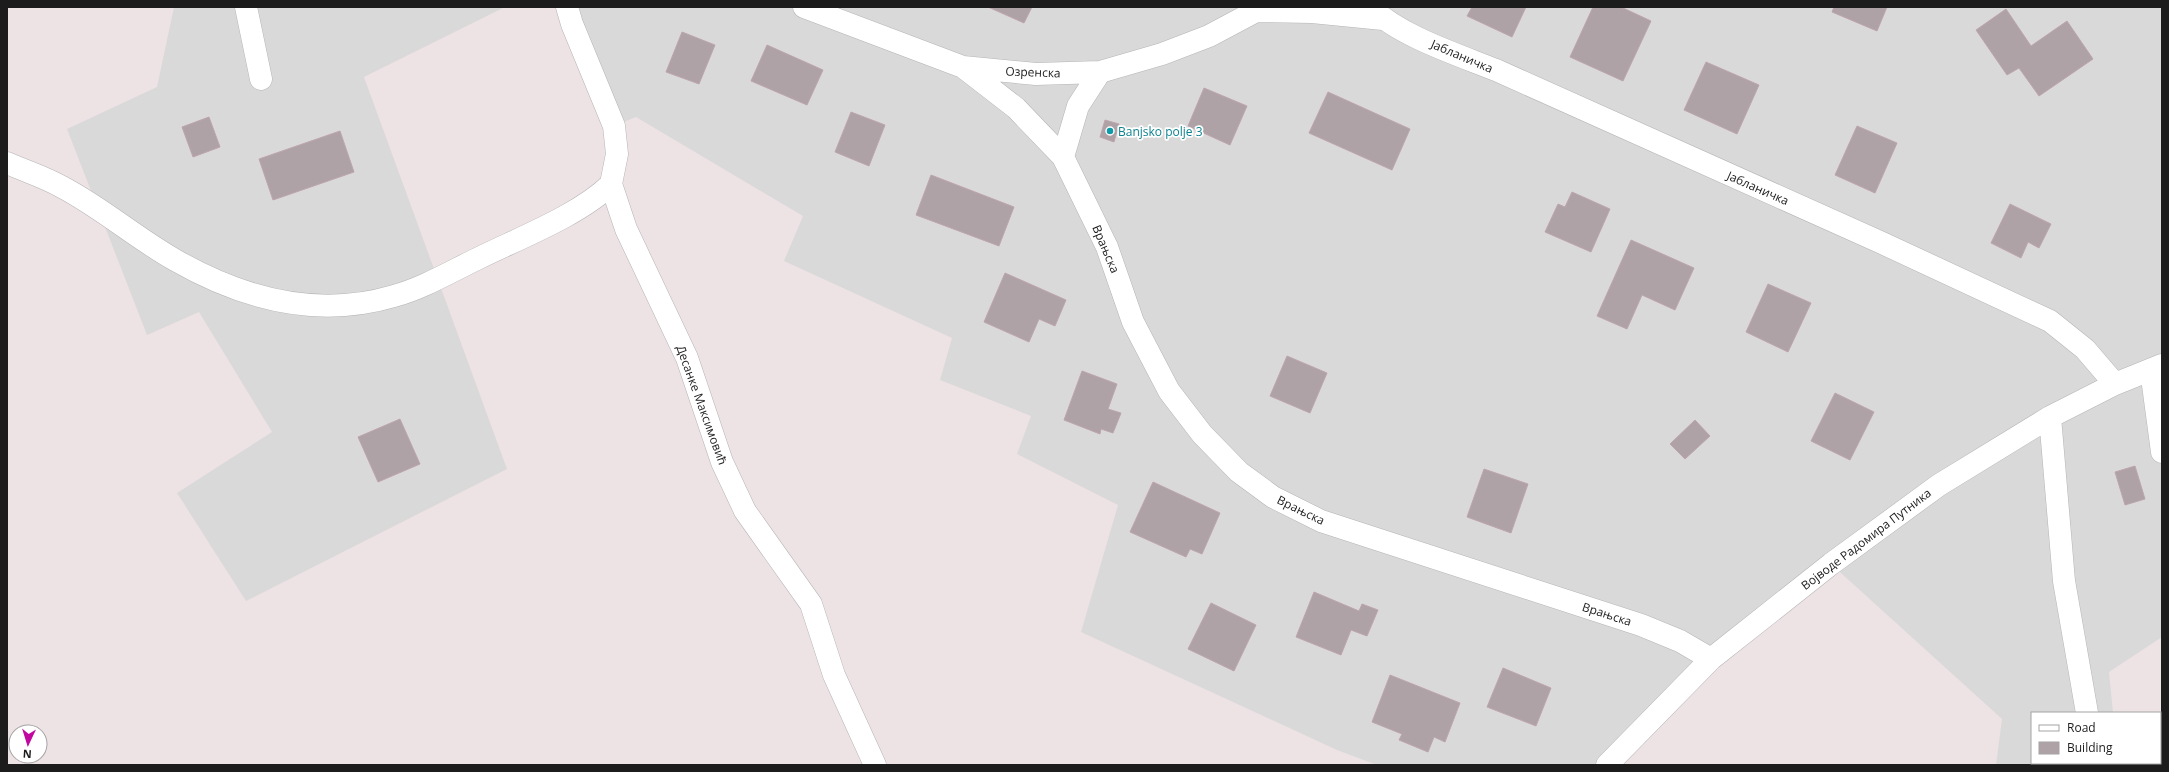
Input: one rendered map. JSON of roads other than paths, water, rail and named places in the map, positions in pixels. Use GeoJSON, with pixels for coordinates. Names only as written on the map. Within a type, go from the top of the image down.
{"type":"FeatureCollection","features":[{"type":"Feature","properties":{"kind":"street"},"geometry":{"type":"LineString","coordinates":[[246,7],[261,79]]}},
{"type":"Feature","properties":{"kind":"street","name":"Десанке Максимовић"},"geometry":{"type":"LineString","coordinates":[[567,7],[572,24],[614,126],[617,154],[611,184],[626,229],[687,358],[725,469],[745,511],[811,604],[834,675],[875,765]]}},
{"type":"Feature","properties":{"kind":"street","name":"Озренска"},"geometry":{"type":"LineString","coordinates":[[804,7],[963,67],[1036,74],[1100,72],[1162,54],[1209,36],[1258,9]]}},
{"type":"Feature","properties":{"kind":"street"},"geometry":{"type":"LineString","coordinates":[[1258,9],[1376,13]]}},
{"type":"Feature","properties":{"kind":"street","name":"Јабланичка"},"geometry":{"type":"LineString","coordinates":[[1376,13],[1436,46],[1496,70],[1873,239],[2050,321],[2085,349],[2115,384]]}},
{"type":"Feature","properties":{"kind":"street","name":"Врањска"},"geometry":{"type":"LineString","coordinates":[[963,67],[1016,108],[1063,157],[1107,247],[1133,322],[1169,391],[1202,434],[1239,472],[1273,497],[1321,521],[1641,625],[1680,641],[1711,659]]}},
{"type":"Feature","properties":{"kind":"street"},"geometry":{"type":"LineString","coordinates":[[1063,157],[1078,106],[1100,72]]}},
{"type":"Feature","properties":{"kind":"street"},"geometry":{"type":"LineString","coordinates":[[7,163],[62,187],[176,260],[248,294],[281,302],[315,306],[349,305],[372,301],[395,296],[425,284],[568,214],[599,197],[611,184]]}},
{"type":"Feature","properties":{"kind":"street"},"geometry":{"type":"LineString","coordinates":[[2157,367],[2162,452]]}},
{"type":"Feature","properties":{"kind":"street","name":"Војводе Радомира Путника"},"geometry":{"type":"LineString","coordinates":[[1607,765],[1711,659],[1831,564],[1939,485],[2050,417],[2115,384],[2157,367]]}},
{"type":"Feature","properties":{"kind":"street"},"geometry":{"type":"LineString","coordinates":[[2050,417],[2064,581],[2087,712]]}},
{"type":"Feature","properties":{"kind":"place","name":"Banjsko polje 3"},"geometry":{"type":"Point","coordinates":[1110,131]}}]}
